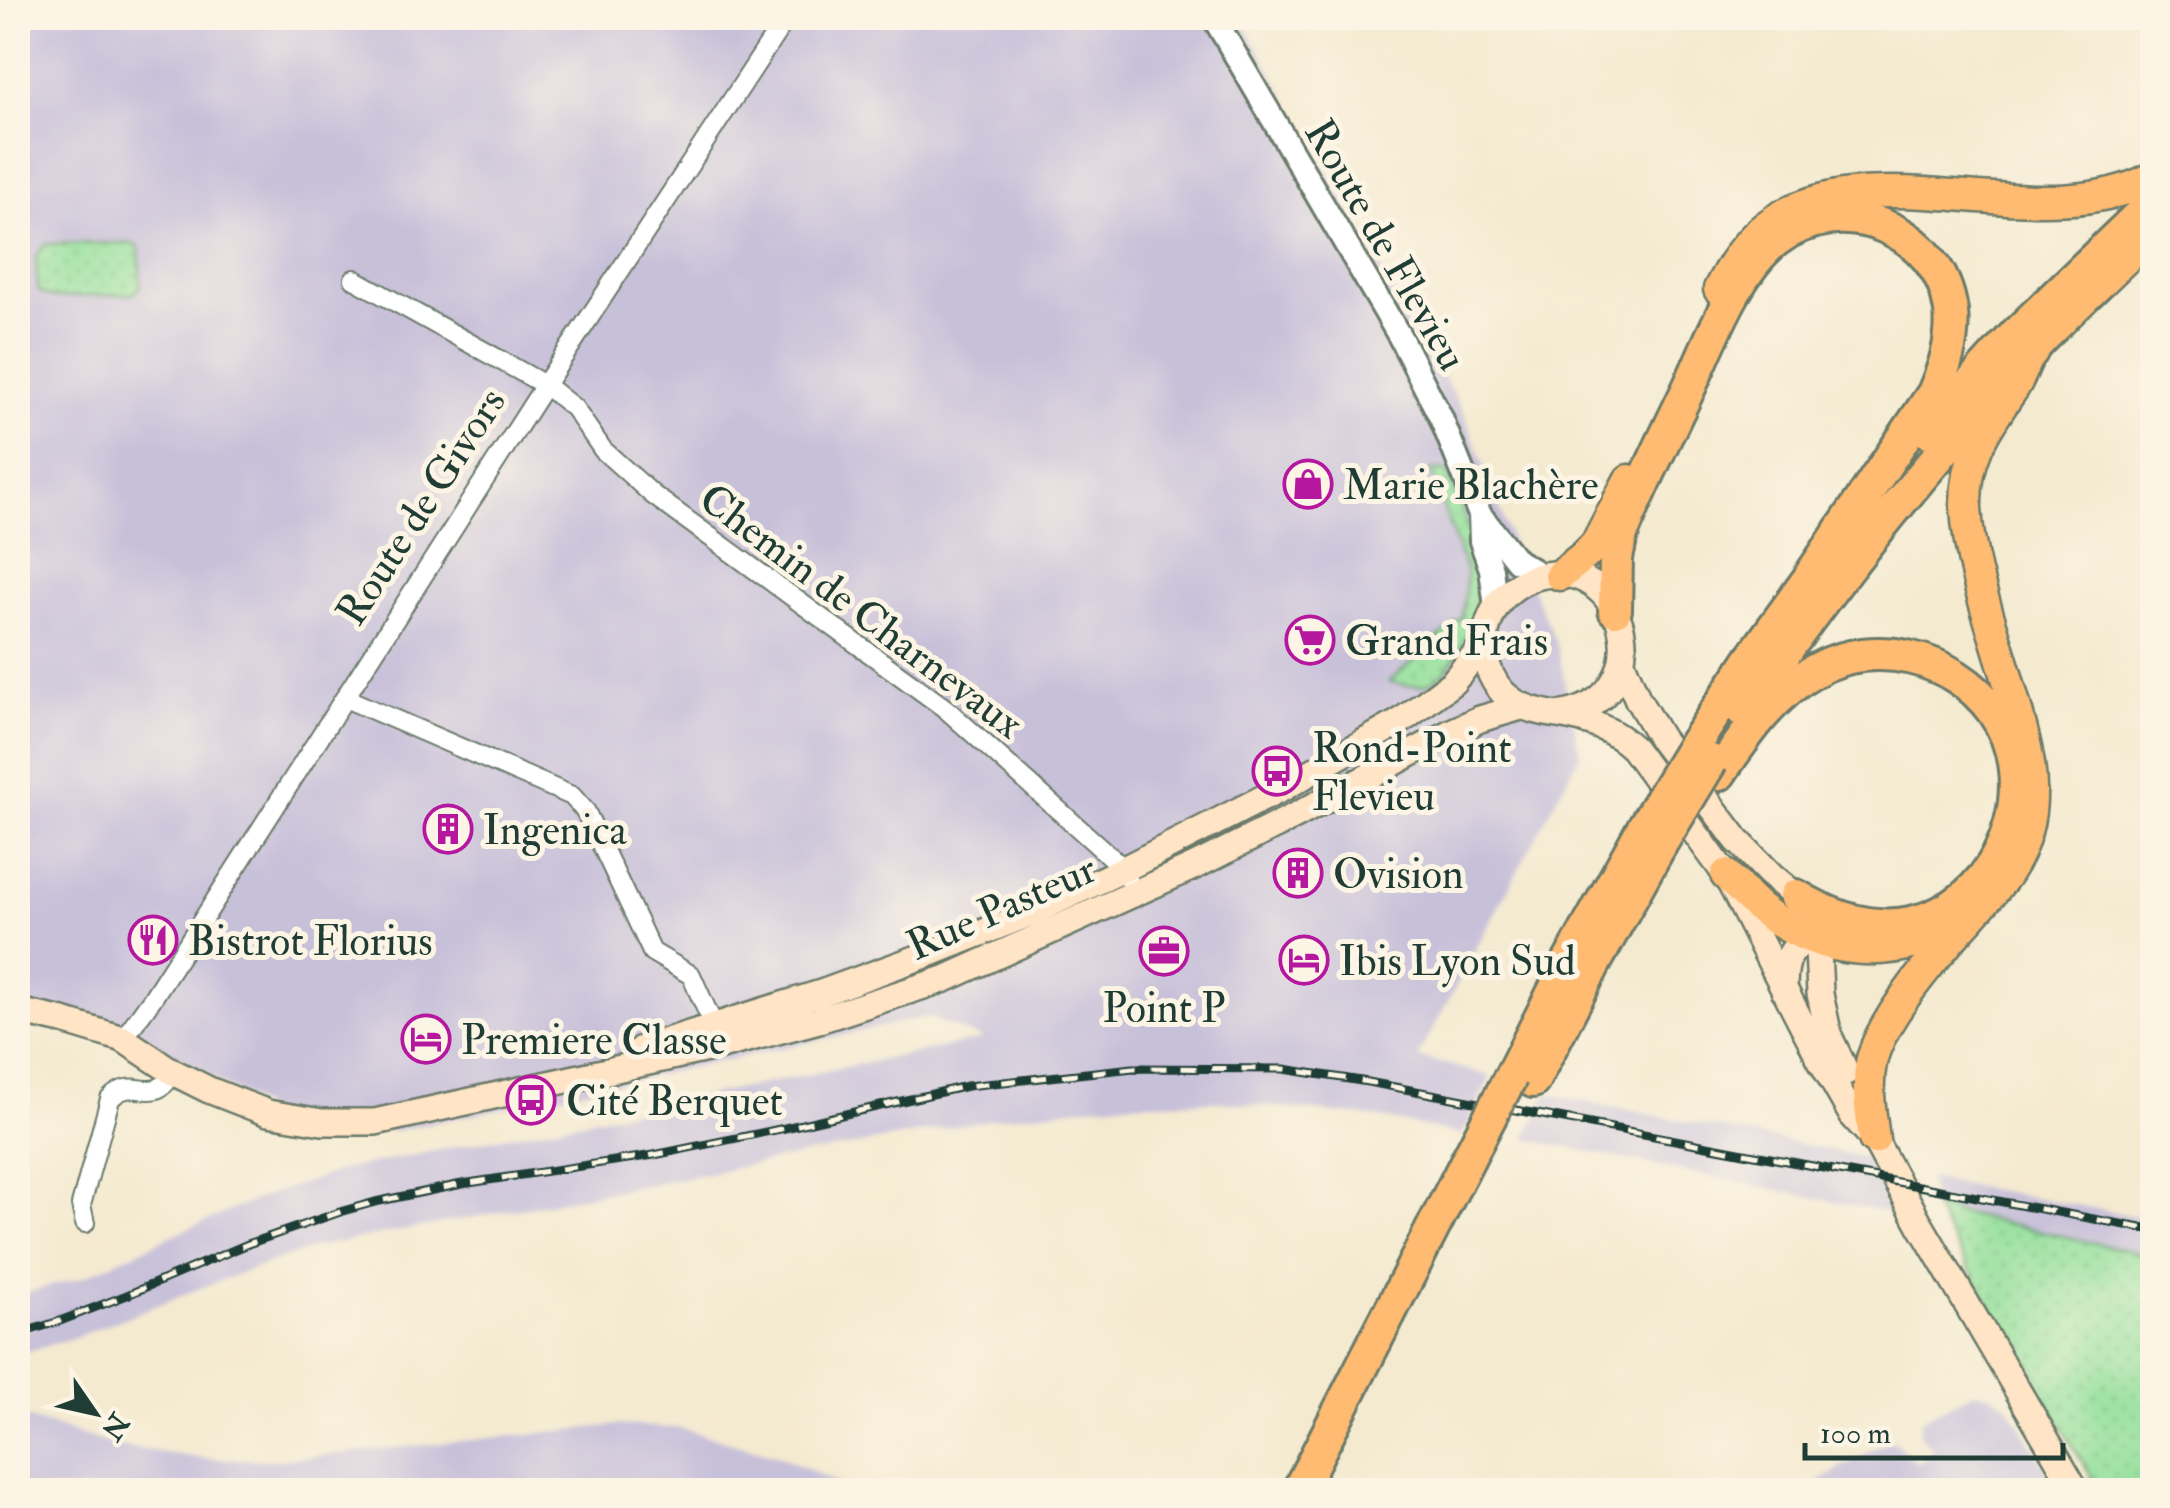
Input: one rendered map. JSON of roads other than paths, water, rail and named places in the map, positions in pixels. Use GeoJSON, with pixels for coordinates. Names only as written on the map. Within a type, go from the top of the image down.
{"type":"FeatureCollection","features":[{"type":"Feature","properties":{"kind":"highway"},"geometry":{"type":"LineString","coordinates":[[1552,576],[1590,552],[1600,536],[1725,277],[1749,242],[1773,221],[1806,203],[1840,194],[2056,200],[2116,193],[2152,178]]}},
{"type":"Feature","properties":{"kind":"highway"},"geometry":{"type":"LineString","coordinates":[[1708,759],[1750,659],[1873,495],[1968,386],[2066,284],[2152,203]]}},
{"type":"Feature","properties":{"kind":"highway"},"geometry":{"type":"LineString","coordinates":[[1615,610],[1620,535],[1745,276],[1767,248],[1798,226],[1821,219],[1859,218],[1898,231],[1923,251],[1946,293],[1951,334],[1934,393],[1811,575]]}},
{"type":"Feature","properties":{"kind":"highway"},"geometry":{"type":"LineString","coordinates":[[1522,1079],[1569,962],[1657,841],[1708,759],[1854,558],[1955,436],[2032,352],[2152,233]]}},
{"type":"Feature","properties":{"kind":"highway"},"geometry":{"type":"LineString","coordinates":[[1874,1139],[1869,1082],[1879,1039],[1899,1006],[1994,892],[2017,856],[2028,822],[2032,792],[2025,742],[1972,551],[1966,504],[1967,483],[1979,441],[2019,380],[2032,352]]}},
{"type":"Feature","properties":{"kind":"highway"},"geometry":{"type":"LineString","coordinates":[[1708,759],[1749,730],[1773,702],[1818,668],[1845,658],[1888,654],[1917,658],[1945,670],[1978,694],[2000,723],[2014,766],[2014,810],[1993,866],[1967,895],[1936,916],[1895,926],[1857,923],[1829,914],[1796,896]]}},
{"type":"Feature","properties":{"kind":"highway"},"geometry":{"type":"LineString","coordinates":[[1299,1490],[1421,1276],[1522,1079],[1641,878],[1657,841]]}},
{"type":"Feature","properties":{"kind":"highway"},"geometry":{"type":"LineString","coordinates":[[1726,875],[1761,909],[1786,926],[1849,948],[1895,949],[1930,940],[1970,917]]}},
{"type":"Feature","properties":{"kind":"highway"},"geometry":{"type":"LineString","coordinates":[[1324,1490],[1421,1276]]}},
{"type":"Feature","properties":{"kind":"main road"},"geometry":{"type":"LineString","coordinates":[[1557,715],[1598,700],[1613,683],[1624,652],[1623,630],[1615,610],[1592,586],[1572,577],[1552,576],[1521,584],[1496,607],[1484,644],[1494,680],[1502,691],[1532,712],[1608,730],[1627,742],[1647,765],[1726,875],[1852,1114],[1874,1139]]}},
{"type":"Feature","properties":{"kind":"main road","name":"Rue Pasteur"},"geometry":{"type":"LineString","coordinates":[[18,1011],[124,1039],[173,1072],[268,1113],[322,1122],[375,1122],[484,1099],[718,1036],[820,1020],[945,979],[1130,880],[1401,721],[1453,682],[1484,644]]}},
{"type":"Feature","properties":{"kind":"main road"},"geometry":{"type":"LineString","coordinates":[[1622,662],[1660,739],[1737,840],[1796,896],[1818,949],[1820,994],[1829,1036],[1862,1101],[1874,1139],[2076,1490]]}},
{"type":"Feature","properties":{"kind":"main road","name":"Rue Pasteur"},"geometry":{"type":"LineString","coordinates":[[1130,880],[1194,866],[1449,733],[1521,706]]}},
{"type":"Feature","properties":{"kind":"main road"},"geometry":{"type":"LineString","coordinates":[[1784,990],[1785,963],[1796,946],[1836,927],[1857,923]]}},
{"type":"Feature","properties":{"kind":"main road","name":"Rue Pasteur"},"geometry":{"type":"LineString","coordinates":[[18,1027],[173,1072]]}},
{"type":"Feature","properties":{"kind":"street","name":"Route de Givors"},"geometry":{"type":"LineString","coordinates":[[124,1039],[545,384],[786,18]]}},
{"type":"Feature","properties":{"kind":"street","name":"Route de Flevieu"},"geometry":{"type":"LineString","coordinates":[[1214,18],[1400,337],[1441,418],[1480,516],[1517,561],[1552,576]]}},
{"type":"Feature","properties":{"kind":"street","name":"Chemin de Charnevaux"},"geometry":{"type":"LineString","coordinates":[[354,279],[545,384],[574,408],[603,450],[653,495],[946,709],[1130,880]]}},
{"type":"Feature","properties":{"kind":"street","name":"Route de Flevieu"},"geometry":{"type":"LineString","coordinates":[[1480,516],[1481,541],[1496,607]]}},
{"type":"Feature","properties":{"kind":"street"},"geometry":{"type":"LineString","coordinates":[[344,698],[572,796],[586,812],[652,952],[690,976],[718,1036]]}},
{"type":"Feature","properties":{"kind":"street"},"geometry":{"type":"LineString","coordinates":[[85,1223],[81,1205],[110,1099],[127,1086],[153,1092],[167,1084],[173,1072]]}},
{"type":"Feature","properties":{"kind":"railway"},"geometry":{"type":"LineString","coordinates":[[18,1334],[127,1295],[248,1244],[375,1202],[462,1184],[654,1155],[967,1086],[1133,1068],[1284,1069],[1368,1082],[2152,1230]]}},
{"type":"Feature","properties":{"kind":"place","name":"Marie Blachère"},"geometry":{"type":"Point","coordinates":[1308,484]}},
{"type":"Feature","properties":{"kind":"place","name":"Grand Frais"},"geometry":{"type":"Point","coordinates":[1310,640]}},
{"type":"Feature","properties":{"kind":"place","name":"Rond-Point Flevieu"},"geometry":{"type":"Point","coordinates":[1277,771]}},
{"type":"Feature","properties":{"kind":"place","name":"Ingenica"},"geometry":{"type":"Point","coordinates":[448,829]}},
{"type":"Feature","properties":{"kind":"place","name":"Ovision"},"geometry":{"type":"Point","coordinates":[1298,873]}},
{"type":"Feature","properties":{"kind":"place","name":"Bistrot Florius"},"geometry":{"type":"Point","coordinates":[153,940]}},
{"type":"Feature","properties":{"kind":"place","name":"Point P"},"geometry":{"type":"Point","coordinates":[1164,951]}},
{"type":"Feature","properties":{"kind":"place","name":"Ibis Lyon Sud"},"geometry":{"type":"Point","coordinates":[1304,960]}},
{"type":"Feature","properties":{"kind":"place","name":"Premiere Classe"},"geometry":{"type":"Point","coordinates":[426,1039]}},
{"type":"Feature","properties":{"kind":"place","name":"Cité Berquet"},"geometry":{"type":"Point","coordinates":[531,1100]}}]}
